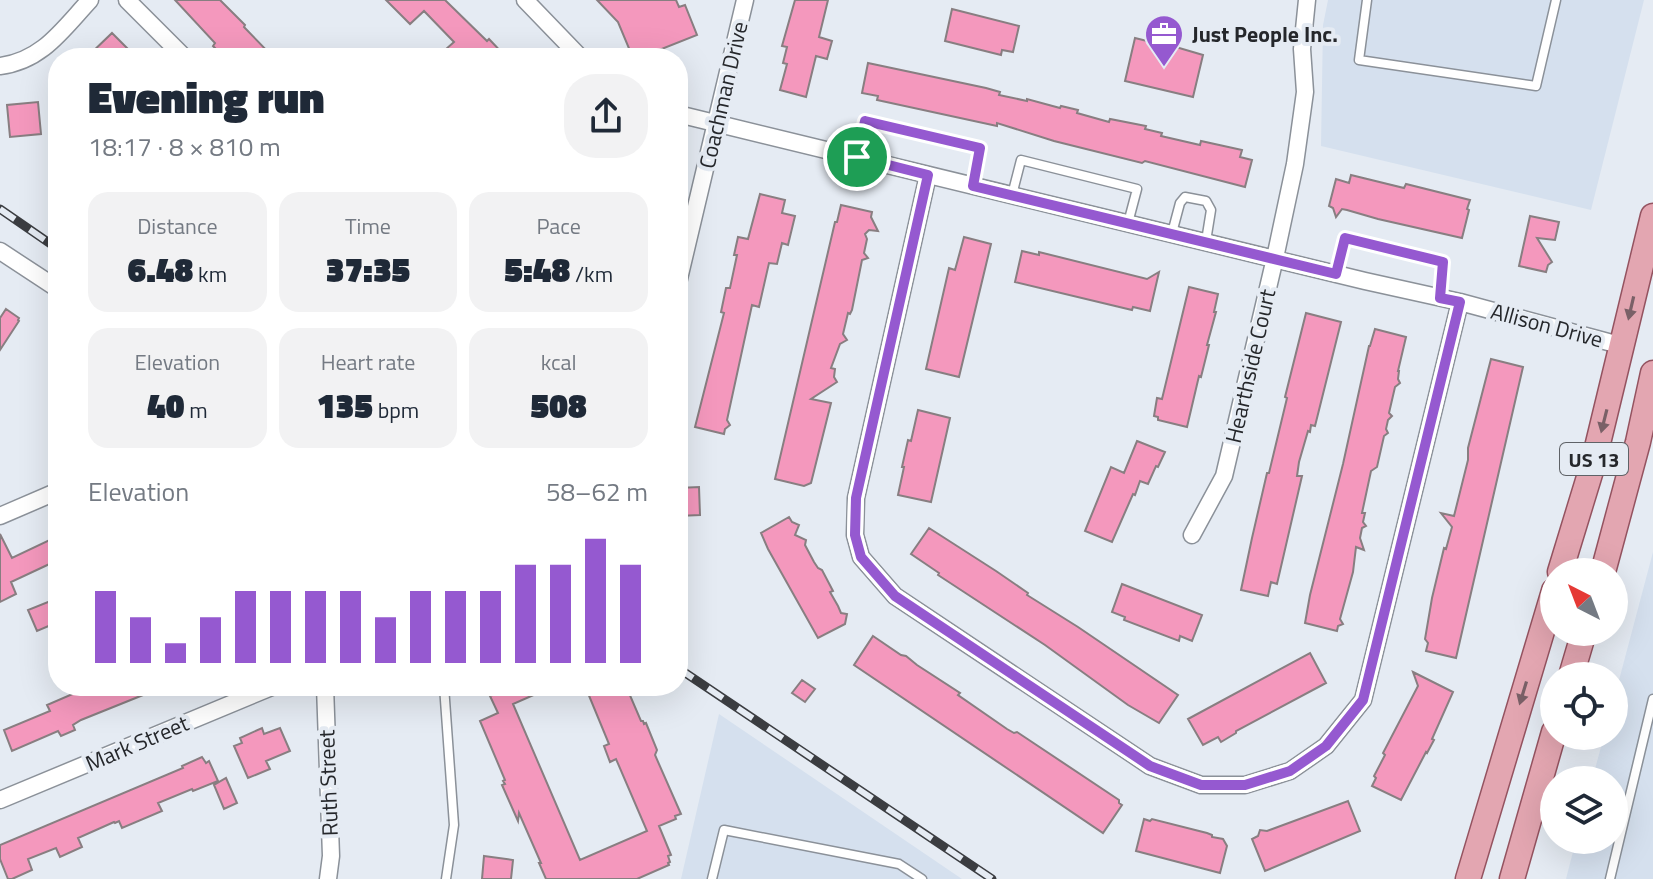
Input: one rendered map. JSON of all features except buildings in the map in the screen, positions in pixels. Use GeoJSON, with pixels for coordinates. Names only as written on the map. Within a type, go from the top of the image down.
{"type":"FeatureCollection","features":[{"type":"Feature","properties":{"kind":"main road","name":"US 13"},"geometry":{"type":"LineString","coordinates":[[1564,558],[1593,464],[1653,216]]}},
{"type":"Feature","properties":{"kind":"main road","name":"US 13"},"geometry":{"type":"LineString","coordinates":[[1607,558],[1653,373]]}},
{"type":"Feature","properties":{"kind":"main road"},"geometry":{"type":"LineString","coordinates":[[1468,879],[1540,638]]}},
{"type":"Feature","properties":{"kind":"main road"},"geometry":{"type":"LineString","coordinates":[[1512,879],[1549,750]]}},
{"type":"Feature","properties":{"kind":"street"},"geometry":{"type":"LineString","coordinates":[[0,66],[20,63],[37,53],[56,38],[90,0]]}},
{"type":"Feature","properties":{"kind":"street"},"geometry":{"type":"LineString","coordinates":[[127,0],[175,48]]}},
{"type":"Feature","properties":{"kind":"street"},"geometry":{"type":"LineString","coordinates":[[525,0],[571,48]]}},
{"type":"Feature","properties":{"kind":"street","name":"Coachman Drive"},"geometry":{"type":"LineString","coordinates":[[688,242],[745,0]]}},
{"type":"Feature","properties":{"kind":"street","name":"Hearthside Court"},"geometry":{"type":"LineString","coordinates":[[1192,535],[1224,476],[1275,258],[1295,164],[1305,92],[1302,49],[1307,0]]}},
{"type":"Feature","properties":{"kind":"street","name":"Allison Drive"},"geometry":{"type":"LineString","coordinates":[[688,116],[1460,302],[1623,346]]}},
{"type":"Feature","properties":{"kind":"street"},"geometry":{"type":"LineString","coordinates":[[928,175],[856,498],[855,535],[861,557],[895,596],[1150,766],[1201,785],[1245,785],[1290,771],[1326,746],[1363,700],[1460,302]]}},
{"type":"Feature","properties":{"kind":"street"},"geometry":{"type":"LineString","coordinates":[[0,251],[48,282]]}},
{"type":"Feature","properties":{"kind":"street"},"geometry":{"type":"LineString","coordinates":[[0,516],[48,495]]}},
{"type":"Feature","properties":{"kind":"street","name":"Mark Street"},"geometry":{"type":"LineString","coordinates":[[0,800],[250,696]]}},
{"type":"Feature","properties":{"kind":"street","name":"Ruth Street"},"geometry":{"type":"LineString","coordinates":[[325,696],[331,856],[328,879]]}},
{"type":"Feature","properties":{"kind":"lane"},"geometry":{"type":"LineString","coordinates":[[1367,0],[1359,60],[1536,86],[1556,0]]}},
{"type":"Feature","properties":{"kind":"lane"},"geometry":{"type":"LineString","coordinates":[[857,157],[865,121],[980,148],[973,186]]}},
{"type":"Feature","properties":{"kind":"lane"},"geometry":{"type":"LineString","coordinates":[[1012,195],[1021,160],[1137,189],[1128,223]]}},
{"type":"Feature","properties":{"kind":"lane"},"geometry":{"type":"LineString","coordinates":[[1172,233],[1181,199],[1189,197],[1206,201],[1211,210],[1206,241]]}},
{"type":"Feature","properties":{"kind":"lane"},"geometry":{"type":"LineString","coordinates":[[1336,274],[1345,238],[1443,262],[1440,298]]}},
{"type":"Feature","properties":{"kind":"lane"},"geometry":{"type":"LineString","coordinates":[[445,696],[454,825],[446,879]]}},
{"type":"Feature","properties":{"kind":"lane"},"geometry":{"type":"LineString","coordinates":[[1610,879],[1653,699]]}},
{"type":"Feature","properties":{"kind":"lane"},"geometry":{"type":"LineString","coordinates":[[712,879],[724,830],[899,864],[922,879]]}},
{"type":"Feature","properties":{"kind":"shaded area"},"geometry":{"type":"Polygon","coordinates":[[[1328,0],[1644,0],[1591,210],[1321,146],[1323,25],[1328,0]]]}},
{"type":"Feature","properties":{"kind":"shaded area"},"geometry":{"type":"Polygon","coordinates":[[[1653,552],[1653,879],[1566,879],[1572,854],[1628,854],[1628,766],[1596,766],[1600,750],[1628,750],[1628,662],[1624,662],[1653,552]]]}},
{"type":"Feature","properties":{"kind":"shaded area"},"geometry":{"type":"Polygon","coordinates":[[[719,714],[962,879],[681,879],[719,714]]]}},
{"type":"Feature","properties":{"kind":"railway"},"geometry":{"type":"LineString","coordinates":[[0,209],[48,242]]}},
{"type":"Feature","properties":{"kind":"railway"},"geometry":{"type":"LineString","coordinates":[[688,675],[992,879]]}},
{"type":"Feature","properties":{"kind":"place","name":"Just People Inc."},"geometry":{"type":"Point","coordinates":[1164,68]}},
{"type":"Feature","properties":{"kind":"route"},"geometry":{"type":"LineString","coordinates":[[865,121],[980,148],[973,186],[1336,274],[1345,238],[1443,262],[1440,298],[1460,302],[1363,700],[1326,746],[1290,771],[1245,785],[1201,785],[1150,766],[895,596],[861,557],[855,535],[856,498],[928,175],[857,157],[865,121]]}}]}
